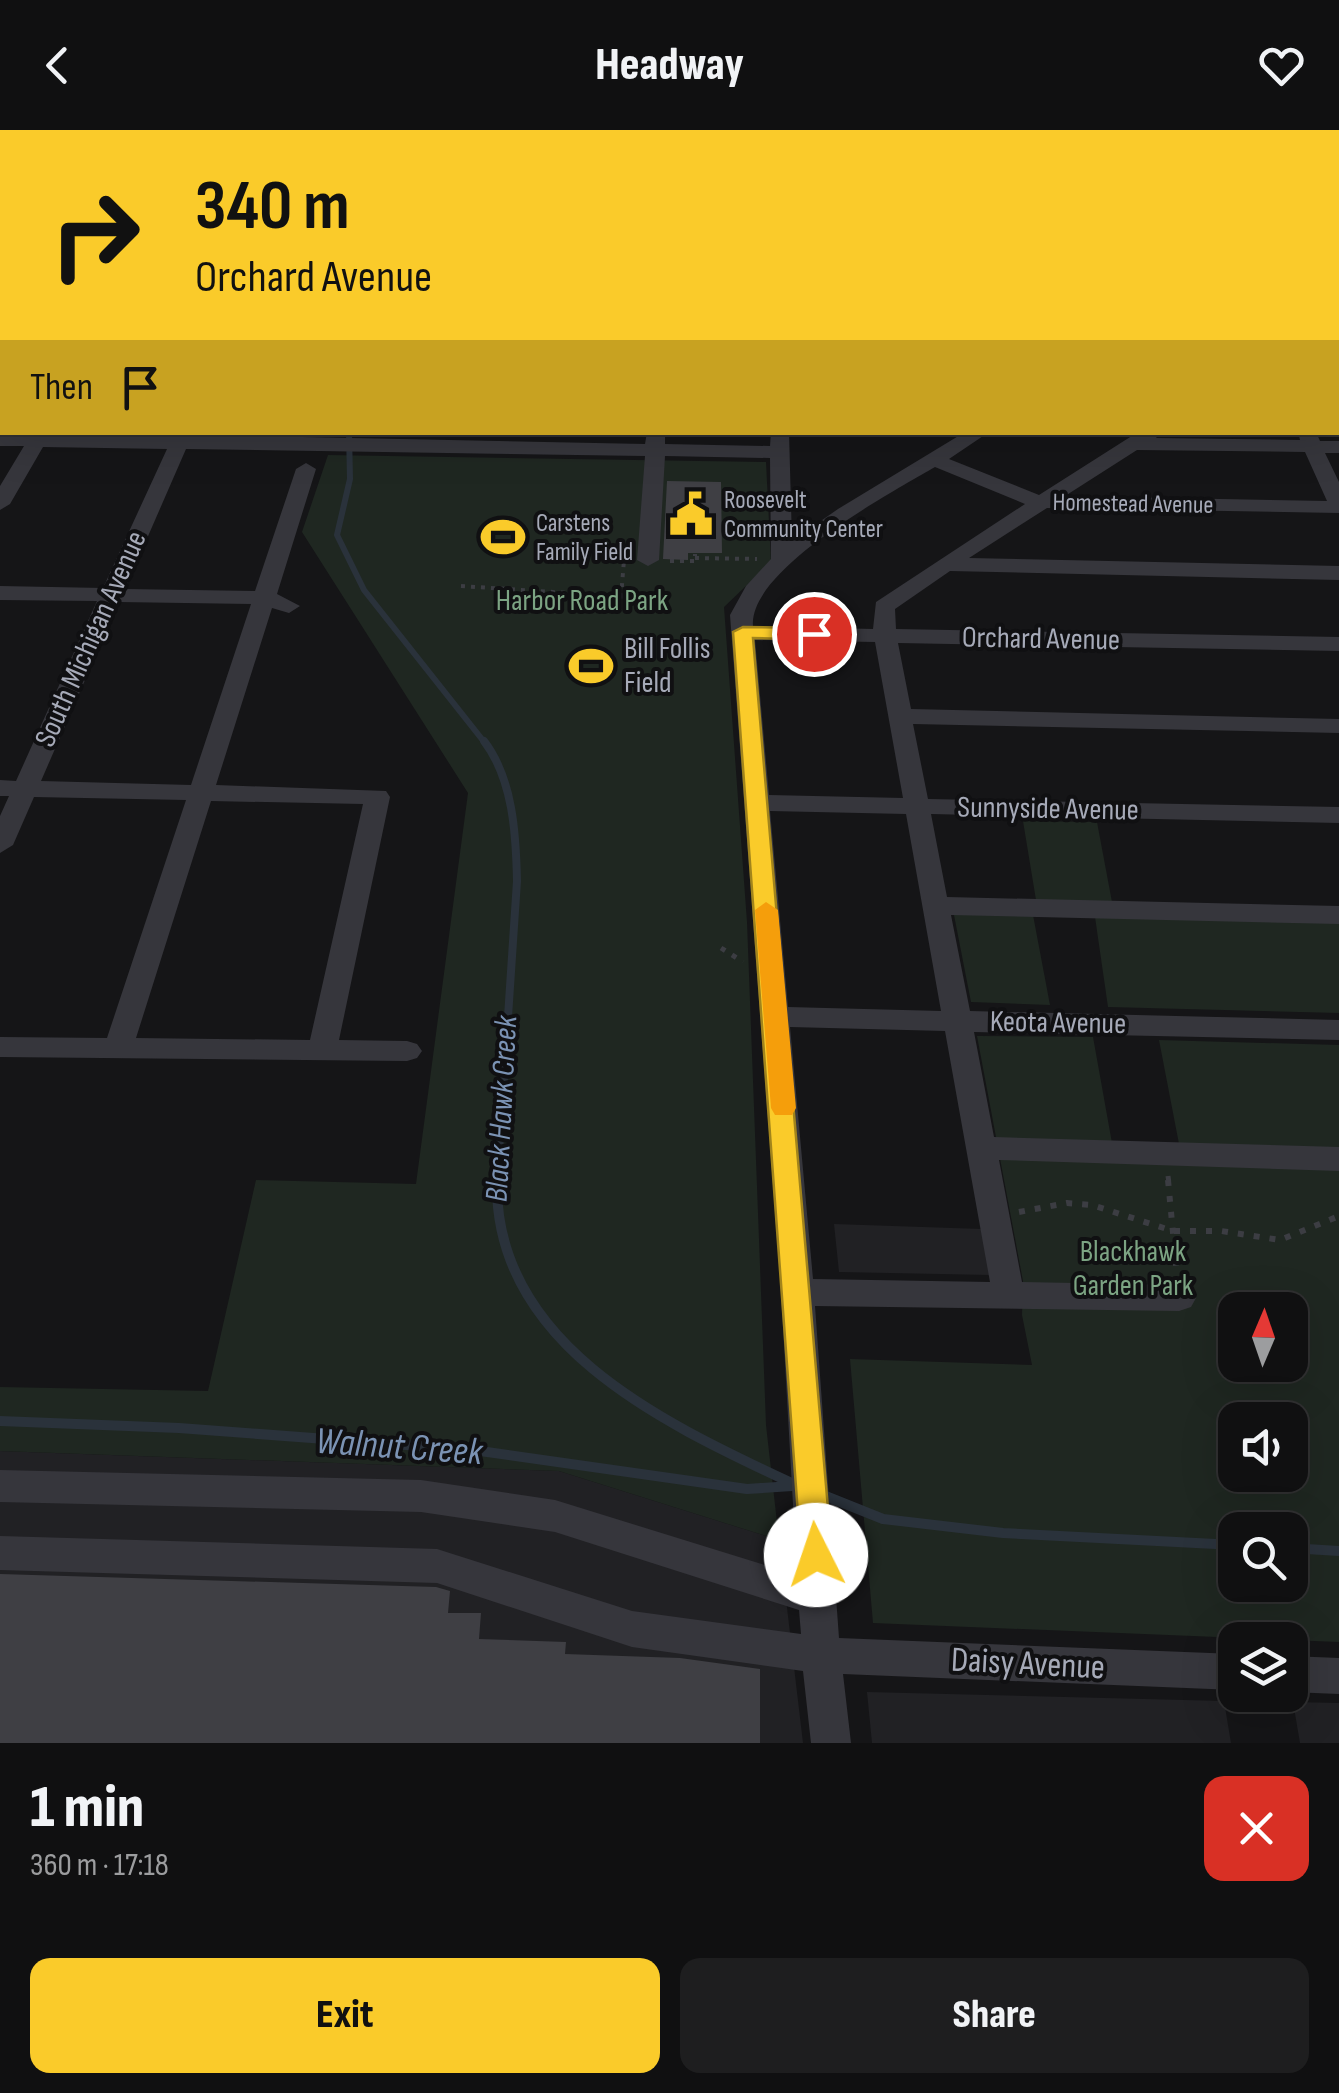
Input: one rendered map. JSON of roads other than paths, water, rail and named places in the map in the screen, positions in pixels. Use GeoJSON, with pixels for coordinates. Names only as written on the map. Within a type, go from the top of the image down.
{"type":"FeatureCollection","features":[{"type":"Feature","properties":{"kind":"street"},"geometry":{"type":"LineString","coordinates":[[831,1743],[821,1655],[798,1292],[742,615],[748,597],[773,561],[975,435]]}},
{"type":"Feature","properties":{"kind":"street"},"geometry":{"type":"LineString","coordinates":[[0,504],[40,437]]}},
{"type":"Feature","properties":{"kind":"street"},"geometry":{"type":"LineString","coordinates":[[0,440],[182,438],[399,446],[521,440],[656,442],[781,438],[773,561]]}},
{"type":"Feature","properties":{"kind":"street","name":"South Michigan Avenue"},"geometry":{"type":"LineString","coordinates":[[0,846],[13,788],[182,438]]}},
{"type":"Feature","properties":{"kind":"street"},"geometry":{"type":"LineString","coordinates":[[1009,1298],[886,636],[884,606],[899,592],[1038,502],[1144,438],[1310,439],[1339,446]]}},
{"type":"Feature","properties":{"kind":"street"},"geometry":{"type":"LineString","coordinates":[[1310,439],[1339,506]]}},
{"type":"Feature","properties":{"kind":"street"},"geometry":{"type":"LineString","coordinates":[[648,560],[656,442]]}},
{"type":"Feature","properties":{"kind":"street","name":"Homestead Avenue"},"geometry":{"type":"LineString","coordinates":[[935,460],[1038,502],[1339,506]]}},
{"type":"Feature","properties":{"kind":"street"},"geometry":{"type":"LineString","coordinates":[[118,1049],[204,792],[278,602],[306,469]]}},
{"type":"Feature","properties":{"kind":"street"},"geometry":{"type":"LineString","coordinates":[[945,564],[1339,572]]}},
{"type":"Feature","properties":{"kind":"street"},"geometry":{"type":"LineString","coordinates":[[0,593],[278,602]]}},
{"type":"Feature","properties":{"kind":"street","name":"Orchard Avenue"},"geometry":{"type":"LineString","coordinates":[[743,632],[1339,644]]}},
{"type":"Feature","properties":{"kind":"street"},"geometry":{"type":"LineString","coordinates":[[901,716],[1339,726]]}},
{"type":"Feature","properties":{"kind":"street"},"geometry":{"type":"LineString","coordinates":[[13,788],[377,796],[322,1050]]}},
{"type":"Feature","properties":{"kind":"street","name":"Sunnyside Avenue"},"geometry":{"type":"LineString","coordinates":[[757,803],[1339,815]]}},
{"type":"Feature","properties":{"kind":"street"},"geometry":{"type":"LineString","coordinates":[[937,906],[1339,915]]}},
{"type":"Feature","properties":{"kind":"street","name":"Keota Avenue"},"geometry":{"type":"LineString","coordinates":[[776,1017],[1339,1030]]}},
{"type":"Feature","properties":{"kind":"street"},"geometry":{"type":"LineString","coordinates":[[0,1047],[407,1051]]}},
{"type":"Feature","properties":{"kind":"street"},"geometry":{"type":"LineString","coordinates":[[980,1148],[1339,1159]]}},
{"type":"Feature","properties":{"kind":"street"},"geometry":{"type":"LineString","coordinates":[[798,1292],[1179,1298]]}},
{"type":"Feature","properties":{"kind":"street"},"geometry":{"type":"LineString","coordinates":[[0,1486],[421,1496],[555,1516],[818,1599]]}},
{"type":"Feature","properties":{"kind":"street","name":"Daisy Avenue"},"geometry":{"type":"LineString","coordinates":[[0,1553],[437,1566],[632,1629],[821,1655],[1218,1671]]}},
{"type":"Feature","properties":{"kind":"street"},"geometry":{"type":"LineString","coordinates":[[1308,1675],[1339,1676]]}},
{"type":"Feature","properties":{"kind":"waterway","name":"Black Hawk Creek"},"geometry":{"type":"LineString","coordinates":[[349,435],[350,479],[337,535],[364,590],[485,743]]}},
{"type":"Feature","properties":{"kind":"waterway","name":"Black Hawk Creek"},"geometry":{"type":"LineString","coordinates":[[484,741],[507,790],[514,826],[517,881],[497,1181]]}},
{"type":"Feature","properties":{"kind":"waterway","name":"Black Hawk Creek"},"geometry":{"type":"LineString","coordinates":[[497,1181],[504,1239],[525,1290],[557,1335],[599,1374],[646,1407],[800,1487]]}},
{"type":"Feature","properties":{"kind":"waterway","name":"Walnut Creek"},"geometry":{"type":"LineString","coordinates":[[0,1421],[179,1428],[473,1450],[747,1489],[792,1486]]}},
{"type":"Feature","properties":{"kind":"waterway","name":"Black Hawk Creek"},"geometry":{"type":"LineString","coordinates":[[823,1495],[883,1519],[1003,1533],[1218,1544]]}},
{"type":"Feature","properties":{"kind":"waterway","name":"Black Hawk Creek"},"geometry":{"type":"LineString","coordinates":[[1308,1549],[1339,1551]]}},
{"type":"Feature","properties":{"kind":"place","name":"Roosevelt Community Center"},"geometry":{"type":"Point","coordinates":[691,514]}},
{"type":"Feature","properties":{"kind":"place","name":"Carstens Family Field"},"geometry":{"type":"Point","coordinates":[503,537]}},
{"type":"Feature","properties":{"kind":"place","name":"Bill Follis Field"},"geometry":{"type":"Point","coordinates":[591,666]}},
{"type":"Feature","properties":{"kind":"park label","name":"Harbor Road Park"},"geometry":{"type":"Point","coordinates":[582,601]}},
{"type":"Feature","properties":{"kind":"park label","name":"Blackhawk Garden Park"},"geometry":{"type":"Point","coordinates":[1133,1269]}}]}
